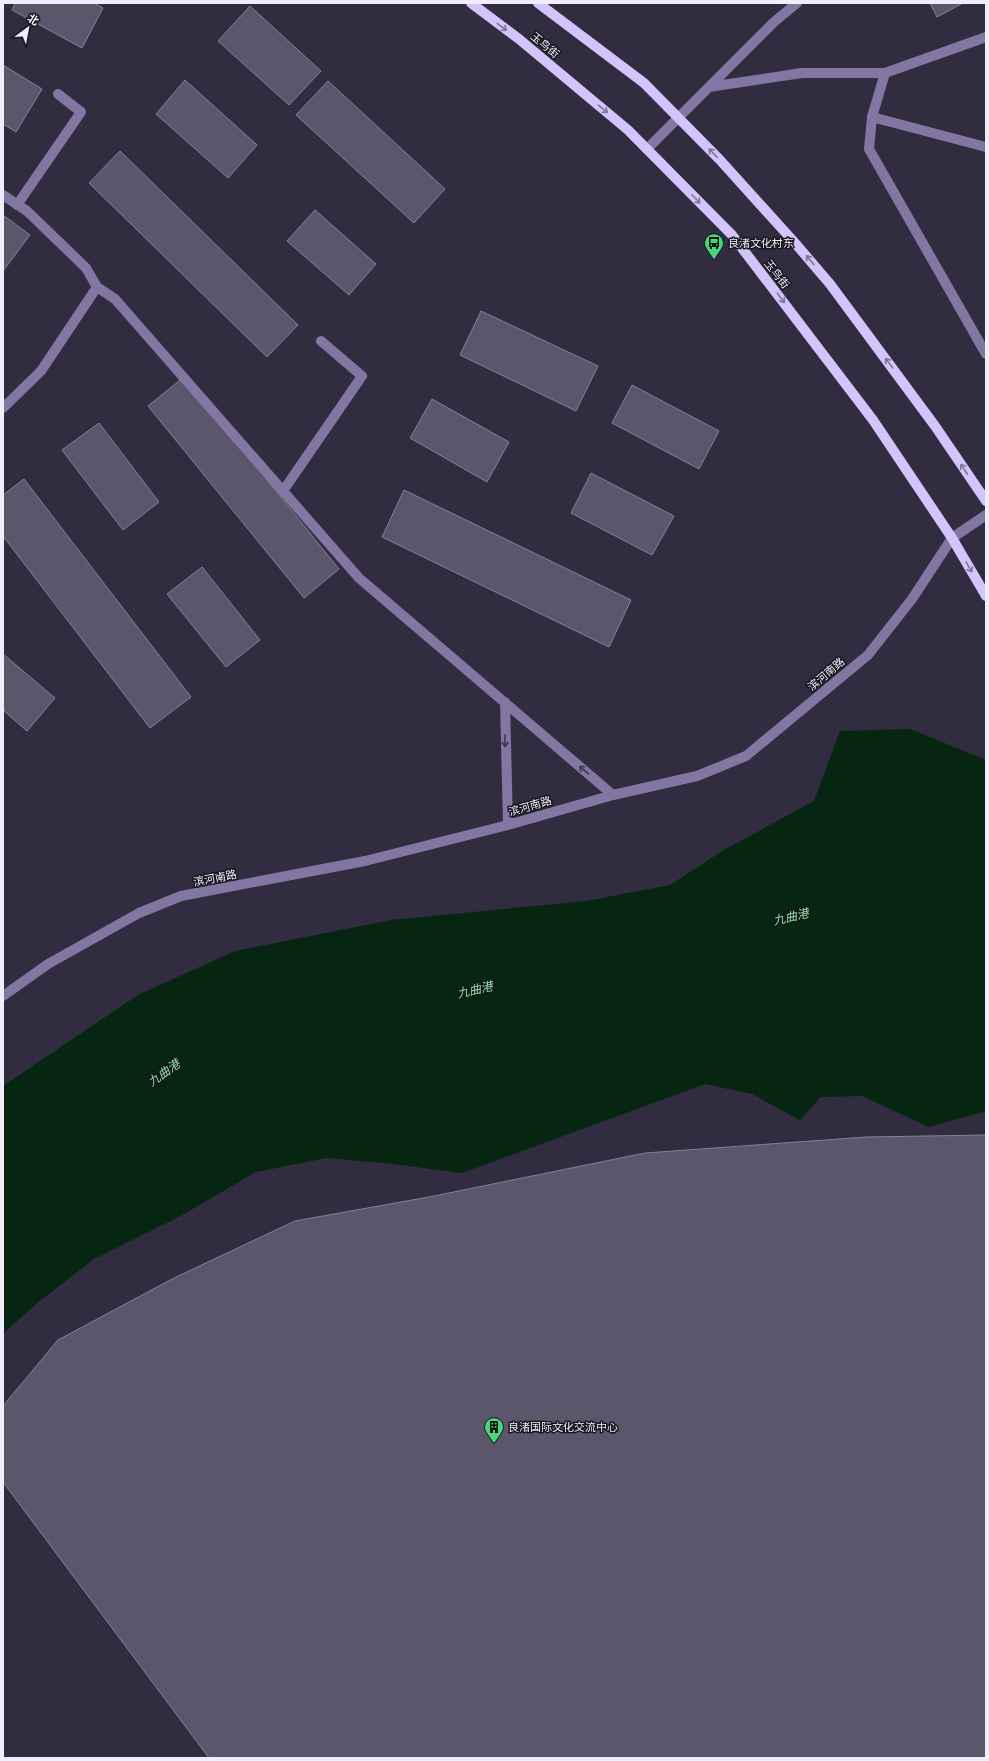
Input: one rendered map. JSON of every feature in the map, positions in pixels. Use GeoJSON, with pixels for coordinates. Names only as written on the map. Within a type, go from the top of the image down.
{"type":"FeatureCollection","features":[{"type":"Feature","properties":{"kind":"main road","name":"玉鸟街"},"geometry":{"type":"LineString","coordinates":[[471,3],[519,39],[628,130],[736,241],[873,420],[952,538],[986,596]]}},
{"type":"Feature","properties":{"kind":"main road"},"geometry":{"type":"LineString","coordinates":[[538,3],[644,83],[720,160],[830,284],[935,426],[986,502]]}},
{"type":"Feature","properties":{"kind":"street"},"geometry":{"type":"LineString","coordinates":[[647,149],[774,22],[797,3]]}},
{"type":"Feature","properties":{"kind":"street"},"geometry":{"type":"LineString","coordinates":[[709,88],[802,73],[884,73],[986,37]]}},
{"type":"Feature","properties":{"kind":"street"},"geometry":{"type":"LineString","coordinates":[[884,73],[872,117],[869,149],[986,354]]}},
{"type":"Feature","properties":{"kind":"street"},"geometry":{"type":"LineString","coordinates":[[17,205],[81,112],[58,94]]}},
{"type":"Feature","properties":{"kind":"street"},"geometry":{"type":"LineString","coordinates":[[872,117],[986,147]]}},
{"type":"Feature","properties":{"kind":"street"},"geometry":{"type":"LineString","coordinates":[[3,195],[27,211],[86,268],[97,287],[115,299],[359,578],[614,795]]}},
{"type":"Feature","properties":{"kind":"street"},"geometry":{"type":"LineString","coordinates":[[3,408],[40,371],[97,287]]}},
{"type":"Feature","properties":{"kind":"street"},"geometry":{"type":"LineString","coordinates":[[283,491],[362,376],[321,342]]}},
{"type":"Feature","properties":{"kind":"street","name":"滨河南路"},"geometry":{"type":"LineString","coordinates":[[3,996],[48,964],[139,912],[182,896],[365,861],[508,825],[614,795],[697,776],[746,756],[868,655],[912,599],[952,538],[986,515]]}},
{"type":"Feature","properties":{"kind":"street"},"geometry":{"type":"LineString","coordinates":[[504,702],[508,825]]}},
{"type":"Feature","properties":{"kind":"water","name":"九曲港"},"geometry":{"type":"Polygon","coordinates":[[[910,729],[986,760],[986,1111],[929,1127],[862,1096],[821,1097],[800,1120],[752,1094],[705,1084],[462,1173],[393,1164],[327,1158],[256,1172],[177,1218],[94,1259],[37,1303],[3,1334],[3,1086],[138,995],[235,951],[391,920],[586,901],[670,885],[724,850],[814,801],[840,731],[910,729]]]}},
{"type":"Feature","properties":{"kind":"building"},"geometry":{"type":"Polygon","coordinates":[[[15,3],[94,3],[103,8],[82,48],[12,10],[15,3]]]}},
{"type":"Feature","properties":{"kind":"building"},"geometry":{"type":"Polygon","coordinates":[[[930,3],[963,3],[937,17],[930,3]]]}},
{"type":"Feature","properties":{"kind":"building"},"geometry":{"type":"Polygon","coordinates":[[[250,6],[321,71],[289,105],[218,41],[250,6]]]}},
{"type":"Feature","properties":{"kind":"building"},"geometry":{"type":"Polygon","coordinates":[[[3,65],[42,89],[16,132],[3,124],[3,65]]]}},
{"type":"Feature","properties":{"kind":"building"},"geometry":{"type":"Polygon","coordinates":[[[185,80],[257,145],[228,178],[156,114],[185,80]]]}},
{"type":"Feature","properties":{"kind":"building"},"geometry":{"type":"Polygon","coordinates":[[[328,81],[445,189],[414,223],[296,115],[328,81]]]}},
{"type":"Feature","properties":{"kind":"building"},"geometry":{"type":"Polygon","coordinates":[[[120,151],[298,325],[267,357],[89,183],[120,151]]]}},
{"type":"Feature","properties":{"kind":"building"},"geometry":{"type":"Polygon","coordinates":[[[315,210],[376,264],[349,295],[287,241],[315,210]]]}},
{"type":"Feature","properties":{"kind":"building"},"geometry":{"type":"Polygon","coordinates":[[[3,215],[30,235],[3,271],[3,215]]]}},
{"type":"Feature","properties":{"kind":"building"},"geometry":{"type":"Polygon","coordinates":[[[481,311],[598,366],[576,411],[460,355],[481,311]]]}},
{"type":"Feature","properties":{"kind":"building"},"geometry":{"type":"Polygon","coordinates":[[[184,377],[339,569],[304,598],[148,406],[184,377]]]}},
{"type":"Feature","properties":{"kind":"building"},"geometry":{"type":"Polygon","coordinates":[[[632,385],[719,431],[699,469],[612,423],[632,385]]]}},
{"type":"Feature","properties":{"kind":"building"},"geometry":{"type":"Polygon","coordinates":[[[432,399],[509,442],[487,482],[410,438],[432,399]]]}},
{"type":"Feature","properties":{"kind":"building"},"geometry":{"type":"Polygon","coordinates":[[[99,423],[159,502],[123,530],[62,450],[99,423]]]}},
{"type":"Feature","properties":{"kind":"building"},"geometry":{"type":"Polygon","coordinates":[[[591,473],[674,516],[652,555],[571,513],[591,473]]]}},
{"type":"Feature","properties":{"kind":"building"},"geometry":{"type":"Polygon","coordinates":[[[24,479],[191,697],[150,728],[3,536],[3,495],[24,479]]]}},
{"type":"Feature","properties":{"kind":"building"},"geometry":{"type":"Polygon","coordinates":[[[404,490],[631,600],[609,647],[382,537],[404,490]]]}},
{"type":"Feature","properties":{"kind":"building"},"geometry":{"type":"Polygon","coordinates":[[[202,567],[260,640],[226,667],[167,594],[202,567]]]}},
{"type":"Feature","properties":{"kind":"building"},"geometry":{"type":"Polygon","coordinates":[[[3,654],[55,698],[27,731],[3,710],[3,654]]]}},
{"type":"Feature","properties":{"kind":"building","name":"良渚国际文化交流中心"},"geometry":{"type":"Polygon","coordinates":[[[986,1135],[986,1758],[209,1758],[3,1482],[3,1406],[58,1340],[174,1278],[295,1221],[429,1197],[645,1153],[867,1137],[986,1135]]]}},
{"type":"Feature","properties":{"kind":"place","name":"良渚文化村东"},"geometry":{"type":"Point","coordinates":[714,260]}},
{"type":"Feature","properties":{"kind":"place","name":"良渚国际文化交流中心"},"geometry":{"type":"Point","coordinates":[494,1444]}}]}
